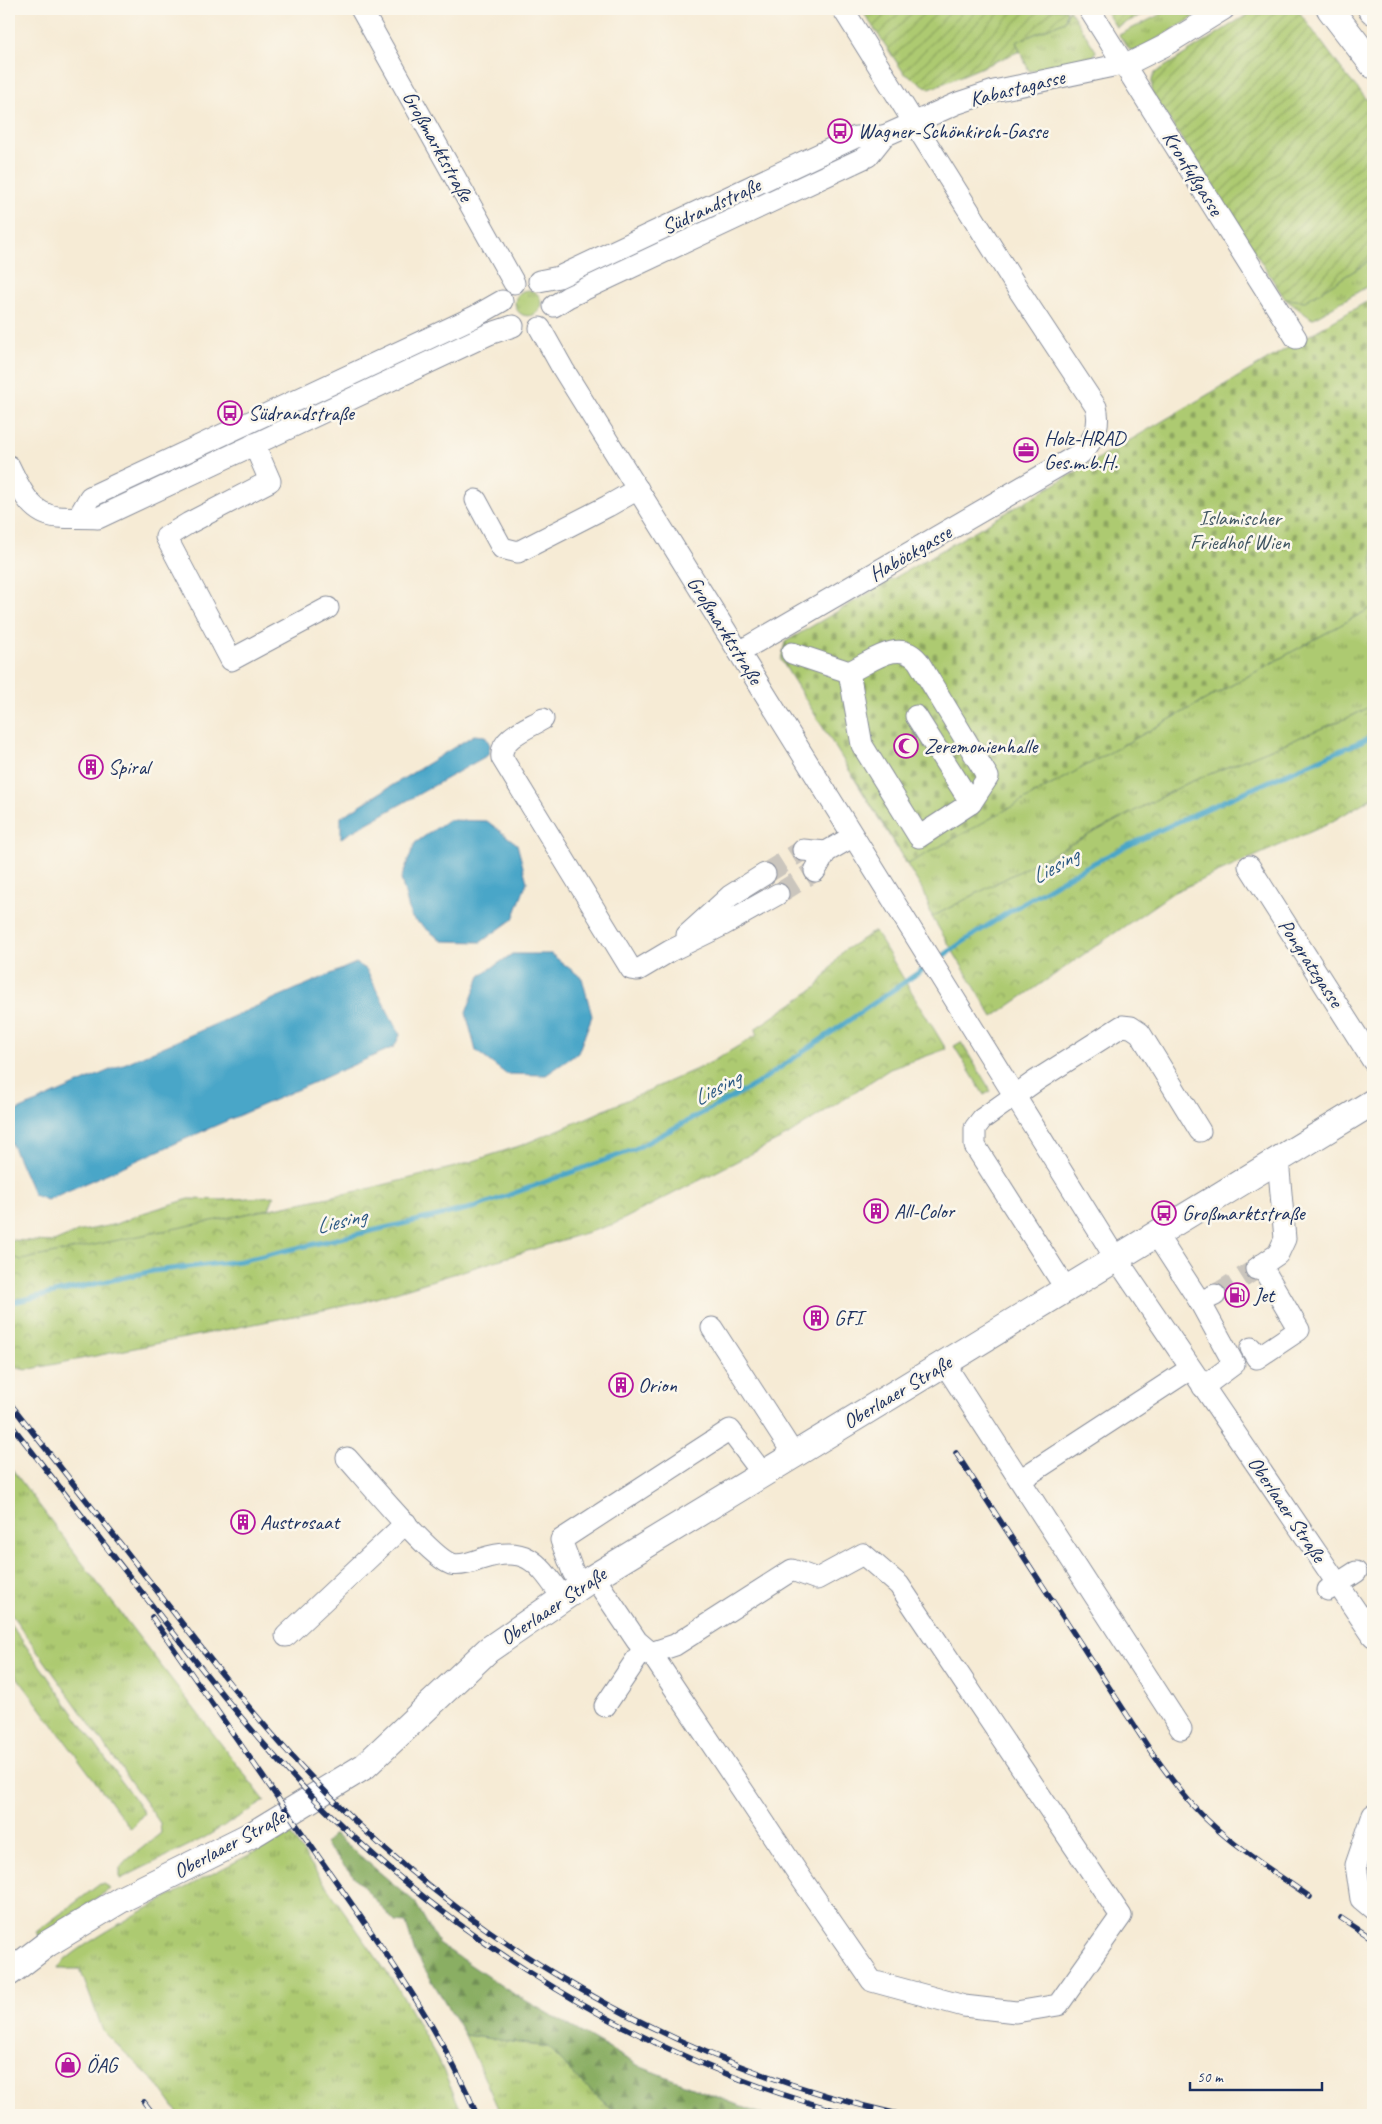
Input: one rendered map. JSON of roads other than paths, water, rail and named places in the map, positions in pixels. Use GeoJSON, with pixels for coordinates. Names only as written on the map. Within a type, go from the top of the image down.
{"type":"FeatureCollection","features":[{"type":"Feature","properties":{"kind":"main road"},"geometry":{"type":"LineString","coordinates":[[1330,9],[1373,65]]}},
{"type":"Feature","properties":{"kind":"main road","name":"Oberlaaer Straße"},"geometry":{"type":"LineString","coordinates":[[9,1972],[47,1944],[122,1899],[255,1833],[365,1766],[488,1650],[580,1587],[1115,1258],[1373,1102]]}},
{"type":"Feature","properties":{"kind":"street","name":"Großmarktstraße"},"geometry":{"type":"LineString","coordinates":[[361,9],[514,283]]}},
{"type":"Feature","properties":{"kind":"street"},"geometry":{"type":"LineString","coordinates":[[843,9],[914,122]]}},
{"type":"Feature","properties":{"kind":"street","name":"Kronfußgasse"},"geometry":{"type":"LineString","coordinates":[[1089,9],[1296,338]]}},
{"type":"Feature","properties":{"kind":"street","name":"Kabastagasse"},"geometry":{"type":"LineString","coordinates":[[914,122],[958,103],[994,91],[1135,61],[1164,46],[1224,9]]}},
{"type":"Feature","properties":{"kind":"street","name":"Südrandstraße"},"geometry":{"type":"LineString","coordinates":[[514,283],[526,279],[539,282],[559,277],[856,137],[884,136],[914,122]]}},
{"type":"Feature","properties":{"kind":"street","name":"Haböckgasse"},"geometry":{"type":"LineString","coordinates":[[739,652],[1081,453],[1089,445],[1098,426],[1096,408],[1016,286],[914,122]]}},
{"type":"Feature","properties":{"kind":"street","name":"Südrandstraße"},"geometry":{"type":"LineString","coordinates":[[540,328],[550,319],[554,306],[568,297],[868,156],[884,136]]}},
{"type":"Feature","properties":{"kind":"street"},"geometry":{"type":"LineString","coordinates":[[539,282],[550,292],[554,306]]}},
{"type":"Feature","properties":{"kind":"street"},"geometry":{"type":"LineString","coordinates":[[514,283],[506,291],[502,300],[504,315],[513,326],[526,331],[540,328]]}},
{"type":"Feature","properties":{"kind":"street"},"geometry":{"type":"LineString","coordinates":[[79,516],[90,497],[474,317],[502,300]]}},
{"type":"Feature","properties":{"kind":"street"},"geometry":{"type":"LineString","coordinates":[[9,466],[22,492],[36,510],[58,517],[79,516],[98,518],[489,334],[513,326]]}},
{"type":"Feature","properties":{"kind":"street","name":"Großmarktstraße"},"geometry":{"type":"LineString","coordinates":[[540,328],[563,370],[1014,1097]]}},
{"type":"Feature","properties":{"kind":"street"},"geometry":{"type":"LineString","coordinates":[[254,444],[270,481],[166,537],[231,660],[328,608]]}},
{"type":"Feature","properties":{"kind":"street"},"geometry":{"type":"LineString","coordinates":[[476,500],[502,548],[518,552],[638,489]]}},
{"type":"Feature","properties":{"kind":"street"},"geometry":{"type":"LineString","coordinates":[[792,653],[849,672],[896,650],[909,652],[914,656],[988,777],[971,803],[919,837],[862,745],[849,672]]}},
{"type":"Feature","properties":{"kind":"street"},"geometry":{"type":"LineString","coordinates":[[916,716],[971,803]]}},
{"type":"Feature","properties":{"kind":"street"},"geometry":{"type":"LineString","coordinates":[[543,719],[508,740],[503,746],[502,758],[631,969],[638,970],[670,950],[723,925],[762,901],[778,894]]}},
{"type":"Feature","properties":{"kind":"street"},"geometry":{"type":"LineString","coordinates":[[815,871],[826,852],[852,837]]}},
{"type":"Feature","properties":{"kind":"street"},"geometry":{"type":"LineString","coordinates":[[803,850],[826,852]]}},
{"type":"Feature","properties":{"kind":"street","name":"Pongratzgasse"},"geometry":{"type":"LineString","coordinates":[[1249,866],[1373,1061]]}},
{"type":"Feature","properties":{"kind":"street"},"geometry":{"type":"LineString","coordinates":[[670,950],[730,896],[765,874]]}},
{"type":"Feature","properties":{"kind":"street"},"geometry":{"type":"LineString","coordinates":[[1066,1289],[974,1146],[973,1137],[978,1123],[1122,1026],[1131,1027],[1140,1033],[1200,1131]]}},
{"type":"Feature","properties":{"kind":"street"},"geometry":{"type":"LineString","coordinates":[[1014,1097],[1115,1258]]}},
{"type":"Feature","properties":{"kind":"street"},"geometry":{"type":"LineString","coordinates":[[1251,1348],[1257,1358],[1299,1330],[1258,1267],[1278,1254],[1285,1239],[1278,1159]]}},
{"type":"Feature","properties":{"kind":"street"},"geometry":{"type":"LineString","coordinates":[[1156,1234],[1208,1299],[1234,1364],[1203,1387]]}},
{"type":"Feature","properties":{"kind":"street","name":"Oberlaaer Straße"},"geometry":{"type":"LineString","coordinates":[[1115,1258],[1203,1387],[1333,1587],[1373,1636]]}},
{"type":"Feature","properties":{"kind":"street"},"geometry":{"type":"LineString","coordinates":[[712,1328],[794,1455]]}},
{"type":"Feature","properties":{"kind":"street"},"geometry":{"type":"LineString","coordinates":[[944,1363],[1181,1729]]}},
{"type":"Feature","properties":{"kind":"street"},"geometry":{"type":"LineString","coordinates":[[1020,1480],[1190,1369]]}},
{"type":"Feature","properties":{"kind":"street"},"geometry":{"type":"LineString","coordinates":[[580,1587],[561,1540],[730,1430],[763,1474]]}},
{"type":"Feature","properties":{"kind":"street"},"geometry":{"type":"LineString","coordinates":[[347,1458],[434,1552],[452,1564],[472,1562],[498,1554],[522,1555],[580,1587],[647,1650],[872,1981],[964,2006],[1016,2012],[1058,2005],[1121,1916],[899,1584],[863,1554],[817,1579],[792,1570],[675,1645],[647,1650],[605,1706]]}},
{"type":"Feature","properties":{"kind":"street"},"geometry":{"type":"LineString","coordinates":[[286,1636],[406,1523]]}},
{"type":"Feature","properties":{"kind":"street"},"geometry":{"type":"LineString","coordinates":[[1333,1587],[1356,1572]]}},
{"type":"Feature","properties":{"kind":"street"},"geometry":{"type":"LineString","coordinates":[[1373,1815],[1356,1865],[1361,1899],[1373,1909]]}},
{"type":"Feature","properties":{"kind":"water"},"geometry":{"type":"Polygon","coordinates":[[[474,735],[485,736],[490,745],[488,755],[341,838],[341,817],[474,735]]]}},
{"type":"Feature","properties":{"kind":"water"},"geometry":{"type":"Polygon","coordinates":[[[448,820],[487,821],[517,844],[527,882],[513,919],[481,942],[442,941],[411,917],[401,879],[415,843],[448,820]]]}},
{"type":"Feature","properties":{"kind":"water"},"geometry":{"type":"Polygon","coordinates":[[[512,954],[551,954],[582,978],[592,1016],[578,1053],[546,1075],[506,1074],[476,1051],[466,1013],[480,976],[512,954]]]}},
{"type":"Feature","properties":{"kind":"water"},"geometry":{"type":"Polygon","coordinates":[[[356,963],[366,969],[400,1035],[394,1047],[47,1200],[34,1195],[9,1138],[9,1114],[356,963]]]}},
{"type":"Feature","properties":{"kind":"waterway","name":"Liesing"},"geometry":{"type":"LineString","coordinates":[[937,960],[1015,908],[1101,859],[1217,804],[1373,736]]}},
{"type":"Feature","properties":{"kind":"waterway","name":"Liesing"},"geometry":{"type":"LineString","coordinates":[[9,1303],[153,1271],[240,1261],[476,1207],[633,1150],[755,1085],[928,966]]}},
{"type":"Feature","properties":{"kind":"tunnel"},"geometry":{"type":"LineString","coordinates":[[765,874],[803,850]]}},
{"type":"Feature","properties":{"kind":"tunnel"},"geometry":{"type":"LineString","coordinates":[[778,894],[815,871]]}},
{"type":"Feature","properties":{"kind":"tunnel"},"geometry":{"type":"LineString","coordinates":[[1215,1295],[1256,1269]]}},
{"type":"Feature","properties":{"kind":"railway"},"geometry":{"type":"LineString","coordinates":[[9,1402],[211,1660],[270,1732],[312,1778],[373,1838],[439,1893],[508,1944],[582,1990],[658,2030],[738,2065],[819,2093],[902,2115]]}},
{"type":"Feature","properties":{"kind":"railway"},"geometry":{"type":"LineString","coordinates":[[9,1422],[189,1653],[262,1742],[301,1785],[358,1841],[420,1894],[486,1943],[555,1988],[626,2028],[700,2063],[776,2092],[853,2115]]}},
{"type":"Feature","properties":{"kind":"railway"},"geometry":{"type":"LineString","coordinates":[[956,1453],[1150,1750],[1183,1794],[1206,1819],[1230,1840],[1310,1897]]}},
{"type":"Feature","properties":{"kind":"railway"},"geometry":{"type":"LineString","coordinates":[[152,1617],[407,1985],[445,2049],[477,2115]]}},
{"type":"Feature","properties":{"kind":"railway"},"geometry":{"type":"LineString","coordinates":[[1341,1918],[1373,1939]]}},
{"type":"Feature","properties":{"kind":"railway"},"geometry":{"type":"LineString","coordinates":[[144,2102],[154,2115]]}},
{"type":"Feature","properties":{"kind":"place","name":"Wagner-Schönkirch-Gasse"},"geometry":{"type":"Point","coordinates":[840,131]}},
{"type":"Feature","properties":{"kind":"place","name":"Südrandstraße"},"geometry":{"type":"Point","coordinates":[230,413]}},
{"type":"Feature","properties":{"kind":"place","name":"Holz-HRAD Ges.m.b.H."},"geometry":{"type":"Point","coordinates":[1026,450]}},
{"type":"Feature","properties":{"kind":"place","name":"Zeremonienhalle"},"geometry":{"type":"Point","coordinates":[906,746]}},
{"type":"Feature","properties":{"kind":"place","name":"Spiral"},"geometry":{"type":"Point","coordinates":[91,767]}},
{"type":"Feature","properties":{"kind":"place","name":"All-Color"},"geometry":{"type":"Point","coordinates":[876,1211]}},
{"type":"Feature","properties":{"kind":"place","name":"Großmarktstraße"},"geometry":{"type":"Point","coordinates":[1164,1213]}},
{"type":"Feature","properties":{"kind":"place","name":"Jet"},"geometry":{"type":"Point","coordinates":[1237,1295]}},
{"type":"Feature","properties":{"kind":"place","name":"GFI"},"geometry":{"type":"Point","coordinates":[816,1318]}},
{"type":"Feature","properties":{"kind":"place","name":"Orion"},"geometry":{"type":"Point","coordinates":[621,1385]}},
{"type":"Feature","properties":{"kind":"place","name":"Austrosaat"},"geometry":{"type":"Point","coordinates":[243,1522]}},
{"type":"Feature","properties":{"kind":"place","name":"ÖAG"},"geometry":{"type":"Point","coordinates":[68,2065]}},
{"type":"Feature","properties":{"kind":"park label","name":"Islamischer Friedhof Wien"},"geometry":{"type":"Point","coordinates":[1240,530]}}]}
